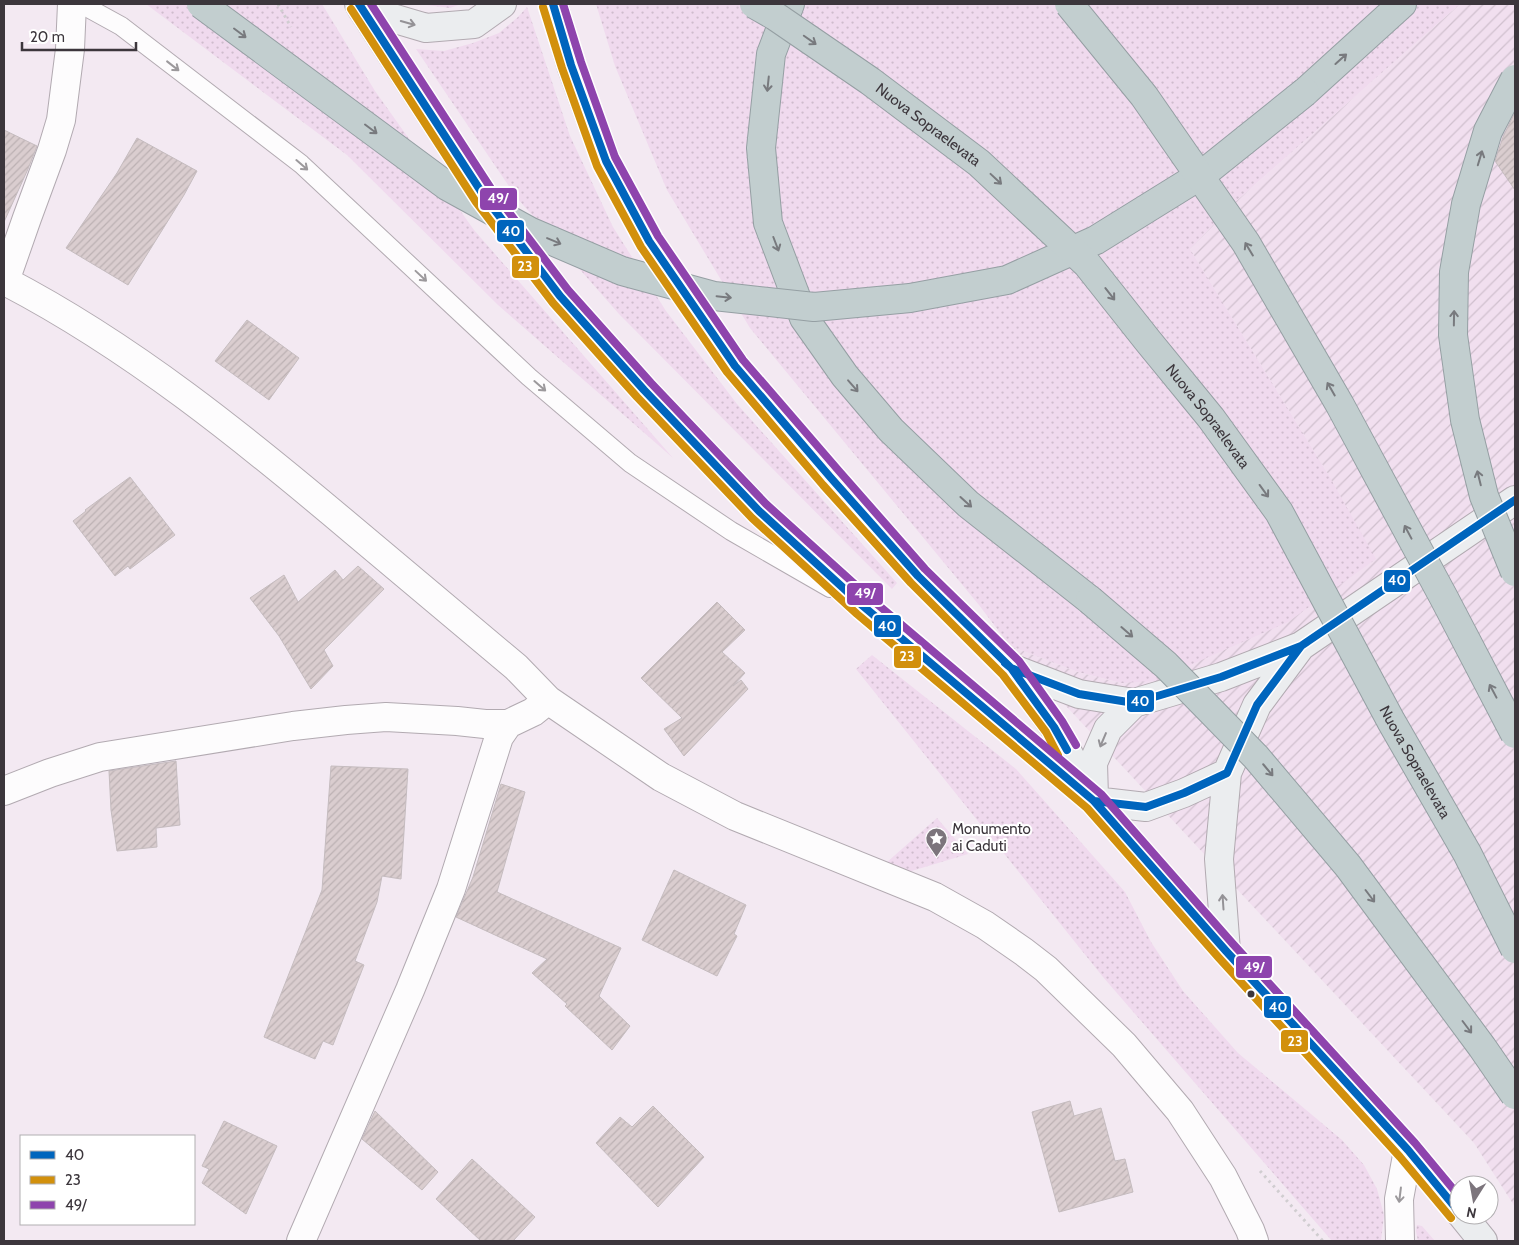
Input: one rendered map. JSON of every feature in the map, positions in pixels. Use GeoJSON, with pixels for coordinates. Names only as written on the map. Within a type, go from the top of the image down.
{"type":"FeatureCollection","features":[{"type":"Feature","properties":{"kind":"highway"},"geometry":{"type":"LineString","coordinates":[[201,4],[447,186],[529,231],[622,271],[714,296],[814,307],[910,298],[1008,280],[1096,240],[1204,173],[1305,92],[1402,4]]}},
{"type":"Feature","properties":{"kind":"highway","name":"Nuova Sopraelevata"},"geometry":{"type":"LineString","coordinates":[[754,4],[775,16],[870,81],[979,162],[1087,264],[1211,418],[1279,512],[1391,721],[1468,853],[1515,949]]}},
{"type":"Feature","properties":{"kind":"highway"},"geometry":{"type":"LineString","coordinates":[[790,4],[771,54],[761,148],[768,224],[804,318],[845,376],[892,430],[968,504],[1090,600],[1166,665],[1256,756],[1348,866],[1482,1047],[1515,1095]]}},
{"type":"Feature","properties":{"kind":"highway"},"geometry":{"type":"LineString","coordinates":[[1068,4],[1144,96],[1246,243],[1340,405],[1515,734]]}},
{"type":"Feature","properties":{"kind":"highway"},"geometry":{"type":"LineString","coordinates":[[1515,79],[1488,132],[1466,204],[1454,272],[1454,336],[1465,420],[1484,496],[1515,572]]}},
{"type":"Feature","properties":{"kind":"main road"},"geometry":{"type":"LineString","coordinates":[[360,6],[426,28],[474,24],[502,4]]}},
{"type":"Feature","properties":{"kind":"main road"},"geometry":{"type":"LineString","coordinates":[[553,4],[571,65],[606,160],[649,241],[735,366],[918,576],[1011,668],[1054,727],[1094,801]]}},
{"type":"Feature","properties":{"kind":"main road"},"geometry":{"type":"LineString","coordinates":[[360,6],[484,196],[560,296],[644,390],[759,510],[863,606],[1094,801],[1226,950],[1408,1150],[1449,1200]]}},
{"type":"Feature","properties":{"kind":"main road"},"geometry":{"type":"LineString","coordinates":[[1011,668],[1079,694],[1134,703],[1221,677],[1301,646],[1515,500]]}},
{"type":"Feature","properties":{"kind":"main road"},"geometry":{"type":"LineString","coordinates":[[1226,950],[1220,859],[1227,773],[1257,706],[1301,646]]}},
{"type":"Feature","properties":{"kind":"main road"},"geometry":{"type":"LineString","coordinates":[[1094,801],[1093,763],[1108,729],[1134,703]]}},
{"type":"Feature","properties":{"kind":"main road"},"geometry":{"type":"LineString","coordinates":[[1094,801],[1146,807],[1184,793],[1227,773]]}},
{"type":"Feature","properties":{"kind":"main road"},"geometry":{"type":"LineString","coordinates":[[1470,1225],[1483,1241]]}},
{"type":"Feature","properties":{"kind":"street"},"geometry":{"type":"LineString","coordinates":[[72,4],[70,49],[61,120],[52,150],[4,281],[102,338],[231,429],[288,474],[516,667],[548,700],[661,777],[735,816],[935,897],[985,925],[1024,952],[1046,969],[1124,1045],[1180,1111],[1223,1177],[1254,1241]]}},
{"type":"Feature","properties":{"kind":"street"},"geometry":{"type":"LineString","coordinates":[[4,791],[50,773],[100,757],[293,726],[346,720],[386,718],[508,724],[533,712],[548,700]]}},
{"type":"Feature","properties":{"kind":"street"},"geometry":{"type":"LineString","coordinates":[[301,1241],[410,990],[451,889],[500,737],[508,724]]}},
{"type":"Feature","properties":{"kind":"street"},"geometry":{"type":"LineString","coordinates":[[1400,1241],[1399,1199],[1408,1150]]}},
{"type":"Feature","properties":{"kind":"lane"},"geometry":{"type":"LineString","coordinates":[[81,4],[121,26],[301,164],[529,377],[630,463],[730,531],[863,606]]}},
{"type":"Feature","properties":{"kind":"shaded area"},"geometry":{"type":"Polygon","coordinates":[[[146,4],[322,4],[375,91],[474,230],[673,458],[498,305],[347,155],[146,4]]]}},
{"type":"Feature","properties":{"kind":"shaded area"},"geometry":{"type":"Polygon","coordinates":[[[419,4],[461,4],[450,8],[419,4]]]}},
{"type":"Feature","properties":{"kind":"shaded area"},"geometry":{"type":"Polygon","coordinates":[[[596,4],[1460,4],[1234,203],[1190,249],[1328,474],[1376,559],[1288,622],[1154,681],[1121,683],[1078,672],[1010,646],[979,605],[750,328],[667,190],[615,66],[596,4]]]}},
{"type":"Feature","properties":{"kind":"shaded area"},"geometry":{"type":"Polygon","coordinates":[[[1460,4],[1515,4],[1515,1207],[1499,1182],[1499,1175],[1494,1175],[1474,1143],[1010,646],[1078,672],[1120,683],[1328,474],[1190,249],[1234,203],[1460,4]]]}},
{"type":"Feature","properties":{"kind":"shaded area"},"geometry":{"type":"Polygon","coordinates":[[[527,7],[570,136],[613,227],[666,311],[737,404],[897,583],[892,589],[619,314],[517,198],[416,49],[444,51],[473,43],[499,33],[527,7]]]}},
{"type":"Feature","properties":{"kind":"shaded area"},"geometry":{"type":"Polygon","coordinates":[[[872,655],[1016,769],[1125,892],[1151,942],[1183,991],[1238,1053],[1342,1140],[1364,1165],[1377,1189],[1384,1215],[1381,1241],[1332,1241],[1103,977],[856,669],[872,655]]]}},
{"type":"Feature","properties":{"kind":"shaded area"},"geometry":{"type":"Polygon","coordinates":[[[937,818],[968,854],[905,873],[886,863],[937,818]]]}},
{"type":"Feature","properties":{"kind":"shaded area"},"geometry":{"type":"Polygon","coordinates":[[[1417,1225],[1422,1226],[1435,1241],[1418,1241],[1417,1225]]]}},
{"type":"Feature","properties":{"kind":"building"},"geometry":{"type":"Polygon","coordinates":[[[1515,112],[1515,190],[1495,161],[1503,137],[1515,112]]]}},
{"type":"Feature","properties":{"kind":"building"},"geometry":{"type":"Polygon","coordinates":[[[4,130],[37,146],[4,222],[4,130]]]}},
{"type":"Feature","properties":{"kind":"building"},"geometry":{"type":"Polygon","coordinates":[[[137,138],[197,171],[128,285],[66,248],[117,173],[137,138]]]}},
{"type":"Feature","properties":{"kind":"building"},"geometry":{"type":"Polygon","coordinates":[[[247,320],[299,358],[269,400],[215,361],[247,320]]]}},
{"type":"Feature","properties":{"kind":"building"},"geometry":{"type":"Polygon","coordinates":[[[130,477],[175,535],[130,569],[128,566],[115,576],[73,521],[130,477]]]}},
{"type":"Feature","properties":{"kind":"building"},"geometry":{"type":"Polygon","coordinates":[[[358,566],[384,589],[324,650],[333,666],[311,689],[279,636],[250,598],[284,575],[298,602],[335,570],[343,580],[358,566]]]}},
{"type":"Feature","properties":{"kind":"building"},"geometry":{"type":"Polygon","coordinates":[[[717,602],[745,630],[722,652],[745,673],[733,686],[741,680],[748,689],[684,756],[664,729],[682,718],[641,678],[717,602]]]}},
{"type":"Feature","properties":{"kind":"building"},"geometry":{"type":"Polygon","coordinates":[[[176,761],[180,825],[156,828],[157,847],[117,851],[111,810],[109,771],[176,761]]]}},
{"type":"Feature","properties":{"kind":"building"},"geometry":{"type":"Polygon","coordinates":[[[331,766],[408,769],[401,879],[382,876],[377,902],[355,961],[364,965],[333,1045],[323,1041],[315,1059],[264,1037],[322,890],[331,766]]]}},
{"type":"Feature","properties":{"kind":"building"},"geometry":{"type":"Polygon","coordinates":[[[501,784],[525,792],[497,892],[621,948],[599,996],[630,1026],[612,1050],[565,1006],[567,1004],[532,973],[547,959],[456,917],[473,877],[501,784]]]}},
{"type":"Feature","properties":{"kind":"building"},"geometry":{"type":"Polygon","coordinates":[[[674,870],[746,905],[734,934],[737,936],[717,976],[642,940],[674,870]]]}},
{"type":"Feature","properties":{"kind":"building"},"geometry":{"type":"Polygon","coordinates":[[[1070,1101],[1074,1116],[1101,1108],[1115,1161],[1125,1159],[1133,1192],[1059,1212],[1032,1112],[1070,1101]]]}},
{"type":"Feature","properties":{"kind":"building"},"geometry":{"type":"Polygon","coordinates":[[[653,1106],[704,1157],[658,1207],[596,1143],[620,1117],[632,1127],[653,1106]]]}},
{"type":"Feature","properties":{"kind":"building"},"geometry":{"type":"Polygon","coordinates":[[[375,1111],[438,1172],[422,1190],[362,1139],[375,1111]]]}},
{"type":"Feature","properties":{"kind":"building"},"geometry":{"type":"Polygon","coordinates":[[[224,1121],[277,1146],[246,1214],[202,1183],[209,1169],[202,1166],[224,1121]]]}},
{"type":"Feature","properties":{"kind":"building"},"geometry":{"type":"Polygon","coordinates":[[[472,1159],[535,1217],[513,1241],[481,1241],[436,1199],[472,1159]]]}},
{"type":"Feature","properties":{"kind":"transit line","name":"40"},"geometry":{"type":"LineString","coordinates":[[359,4],[484,196],[560,296],[644,390],[759,511],[863,606],[1094,801],[1226,951],[1408,1150],[1449,1200]]}},
{"type":"Feature","properties":{"kind":"transit line","name":"49/"},"geometry":{"type":"LineString","coordinates":[[371,4],[492,190],[568,290],[651,383],[766,504],[870,598],[1101,794],[1233,944],[1415,1143],[1449,1184]]}},
{"type":"Feature","properties":{"kind":"transit line","name":"40"},"geometry":{"type":"LineString","coordinates":[[553,4],[571,65],[606,161],[649,241],[735,366],[918,576],[1011,668],[1054,727],[1067,750]]}},
{"type":"Feature","properties":{"kind":"transit line","name":"49/"},"geometry":{"type":"LineString","coordinates":[[563,4],[581,62],[615,157],[658,236],[743,360],[925,569],[1019,661],[1062,721],[1076,745]]}},
{"type":"Feature","properties":{"kind":"transit line","name":"23"},"geometry":{"type":"LineString","coordinates":[[543,7],[562,68],[597,166],[641,247],[727,372],[823,485],[911,583],[1003,675],[1046,732],[1058,755]]}},
{"type":"Feature","properties":{"kind":"transit line","name":"23"},"geometry":{"type":"LineString","coordinates":[[351,9],[476,202],[553,303],[637,397],[752,518],[857,614],[1087,808],[1219,958],[1400,1157],[1449,1216]]}},
{"type":"Feature","properties":{"kind":"transit line","name":"40"},"geometry":{"type":"LineString","coordinates":[[1005,663],[1011,668],[1079,694],[1134,703],[1221,677],[1301,646],[1515,500]]}},
{"type":"Feature","properties":{"kind":"transit line","name":"40"},"geometry":{"type":"LineString","coordinates":[[1094,801],[1146,807],[1184,793],[1227,773],[1257,705],[1301,646],[1307,642]]}},
{"type":"Feature","properties":{"kind":"place","name":"Monumento ai Caduti"},"geometry":{"type":"Point","coordinates":[936,857]}}]}
